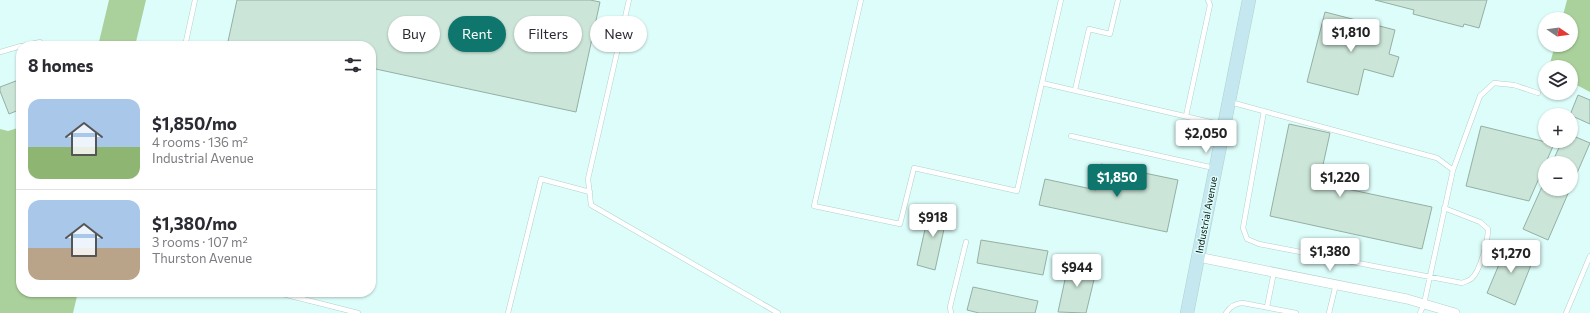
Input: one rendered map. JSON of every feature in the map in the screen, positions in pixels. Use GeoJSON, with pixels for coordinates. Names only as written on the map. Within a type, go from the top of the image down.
{"type":"FeatureCollection","features":[{"type":"Feature","properties":{"kind":"main road","name":"Industrial Avenue"},"geometry":{"type":"LineString","coordinates":[[1187,313],[1249,0]]}},
{"type":"Feature","properties":{"kind":"street"},"geometry":{"type":"LineString","coordinates":[[1198,257],[1407,299],[1455,313]]}},
{"type":"Feature","properties":{"kind":"lane"},"geometry":{"type":"LineString","coordinates":[[185,41],[194,0]]}},
{"type":"Feature","properties":{"kind":"lane"},"geometry":{"type":"LineString","coordinates":[[629,0],[588,179],[591,205],[778,313]]}},
{"type":"Feature","properties":{"kind":"lane"},"geometry":{"type":"LineString","coordinates":[[861,0],[814,206],[900,224],[914,168],[1017,191],[1061,0]]}},
{"type":"Feature","properties":{"kind":"lane"},"geometry":{"type":"LineString","coordinates":[[1075,90],[1089,29],[1110,34],[1118,0]]}},
{"type":"Feature","properties":{"kind":"lane"},"geometry":{"type":"LineString","coordinates":[[1186,116],[1210,5],[1208,0]]}},
{"type":"Feature","properties":{"kind":"lane"},"geometry":{"type":"LineString","coordinates":[[0,52],[16,48]]}},
{"type":"Feature","properties":{"kind":"lane"},"geometry":{"type":"LineString","coordinates":[[1042,83],[1224,125]]}},
{"type":"Feature","properties":{"kind":"lane"},"geometry":{"type":"LineString","coordinates":[[1420,313],[1424,304],[1453,170],[1480,96],[1494,83],[1514,85],[1538,93]]}},
{"type":"Feature","properties":{"kind":"lane"},"geometry":{"type":"LineString","coordinates":[[1229,102],[1437,158],[1453,170]]}},
{"type":"Feature","properties":{"kind":"lane"},"geometry":{"type":"LineString","coordinates":[[1264,111],[1243,228],[1247,239],[1259,244],[1462,283],[1472,279],[1479,265],[1488,240],[1488,229],[1480,222],[1444,208]]}},
{"type":"Feature","properties":{"kind":"lane"},"geometry":{"type":"LineString","coordinates":[[1071,136],[1215,168]]}},
{"type":"Feature","properties":{"kind":"lane"},"geometry":{"type":"LineString","coordinates":[[508,313],[541,179],[590,192]]}},
{"type":"Feature","properties":{"kind":"lane"},"geometry":{"type":"LineString","coordinates":[[951,313],[950,307],[966,242]]}},
{"type":"Feature","properties":{"kind":"lane"},"geometry":{"type":"LineString","coordinates":[[1566,313],[1590,256]]}},
{"type":"Feature","properties":{"kind":"lane"},"geometry":{"type":"LineString","coordinates":[[1267,307],[1274,272]]}},
{"type":"Feature","properties":{"kind":"lane"},"geometry":{"type":"LineString","coordinates":[[1330,313],[1336,284]]}},
{"type":"Feature","properties":{"kind":"lane"},"geometry":{"type":"LineString","coordinates":[[295,297],[358,313]]}},
{"type":"Feature","properties":{"kind":"lane"},"geometry":{"type":"LineString","coordinates":[[1226,313],[1229,308],[1236,303],[1296,313]]}},
{"type":"Feature","properties":{"kind":"green space"},"geometry":{"type":"Polygon","coordinates":[[[109,0],[146,0],[136,41],[99,41],[109,0]]]}},
{"type":"Feature","properties":{"kind":"green space"},"geometry":{"type":"Polygon","coordinates":[[[1567,0],[1590,0],[1590,92],[1578,86],[1578,60],[1551,60],[1553,52],[1578,52],[1578,12],[1564,12],[1567,0]]]}},
{"type":"Feature","properties":{"kind":"green space"},"geometry":{"type":"Polygon","coordinates":[[[0,129],[8,131],[16,129],[16,297],[77,297],[73,313],[0,313],[0,129]]]}},
{"type":"Feature","properties":{"kind":"building"},"geometry":{"type":"Polygon","coordinates":[[[237,0],[590,0],[600,2],[597,16],[590,16],[590,48],[576,112],[376,69],[376,41],[228,41],[237,0]]]}},
{"type":"Feature","properties":{"kind":"building"},"geometry":{"type":"Polygon","coordinates":[[[1375,0],[1487,0],[1479,28],[1464,24],[1463,27],[1413,14],[1414,10],[1375,0]]]}},
{"type":"Feature","properties":{"kind":"building"},"geometry":{"type":"Polygon","coordinates":[[[1325,12],[1395,30],[1389,54],[1399,57],[1393,77],[1364,69],[1358,95],[1307,82],[1325,12]]]}},
{"type":"Feature","properties":{"kind":"building"},"geometry":{"type":"Polygon","coordinates":[[[16,81],[16,111],[9,114],[0,91],[0,87],[16,81]]]}},
{"type":"Feature","properties":{"kind":"building"},"geometry":{"type":"Polygon","coordinates":[[[1578,95],[1590,100],[1590,124],[1578,119],[1578,108],[1573,108],[1576,100],[1578,100],[1578,95]]]}},
{"type":"Feature","properties":{"kind":"building"},"geometry":{"type":"Polygon","coordinates":[[[1289,124],[1330,133],[1319,183],[1432,207],[1422,249],[1270,216],[1289,124]]]}},
{"type":"Feature","properties":{"kind":"building"},"geometry":{"type":"Polygon","coordinates":[[[1481,126],[1538,140],[1538,148],[1552,148],[1549,156],[1538,156],[1538,180],[1529,201],[1466,186],[1481,126]]]}},
{"type":"Feature","properties":{"kind":"building"},"geometry":{"type":"Polygon","coordinates":[[[1578,138],[1590,143],[1578,171],[1578,156],[1555,156],[1559,148],[1578,148],[1578,138]]]}},
{"type":"Feature","properties":{"kind":"building"},"geometry":{"type":"Polygon","coordinates":[[[1101,164],[1178,180],[1167,232],[1039,205],[1045,179],[1096,190],[1101,164]]]}},
{"type":"Feature","properties":{"kind":"building"},"geometry":{"type":"Polygon","coordinates":[[[1538,196],[1567,196],[1548,240],[1523,229],[1538,196]]]}},
{"type":"Feature","properties":{"kind":"building"},"geometry":{"type":"Polygon","coordinates":[[[930,207],[948,211],[935,270],[917,265],[930,207]]]}},
{"type":"Feature","properties":{"kind":"building"},"geometry":{"type":"Polygon","coordinates":[[[981,240],[1048,251],[1043,275],[977,263],[981,240]]]}},
{"type":"Feature","properties":{"kind":"building"},"geometry":{"type":"Polygon","coordinates":[[[1508,243],[1535,255],[1515,305],[1487,293],[1508,243]]]}},
{"type":"Feature","properties":{"kind":"building"},"geometry":{"type":"Polygon","coordinates":[[[1069,261],[1097,267],[1086,313],[1058,312],[1069,261]]]}},
{"type":"Feature","properties":{"kind":"building"},"geometry":{"type":"Polygon","coordinates":[[[973,287],[1038,301],[1035,313],[979,313],[967,310],[973,287]]]}}]}
